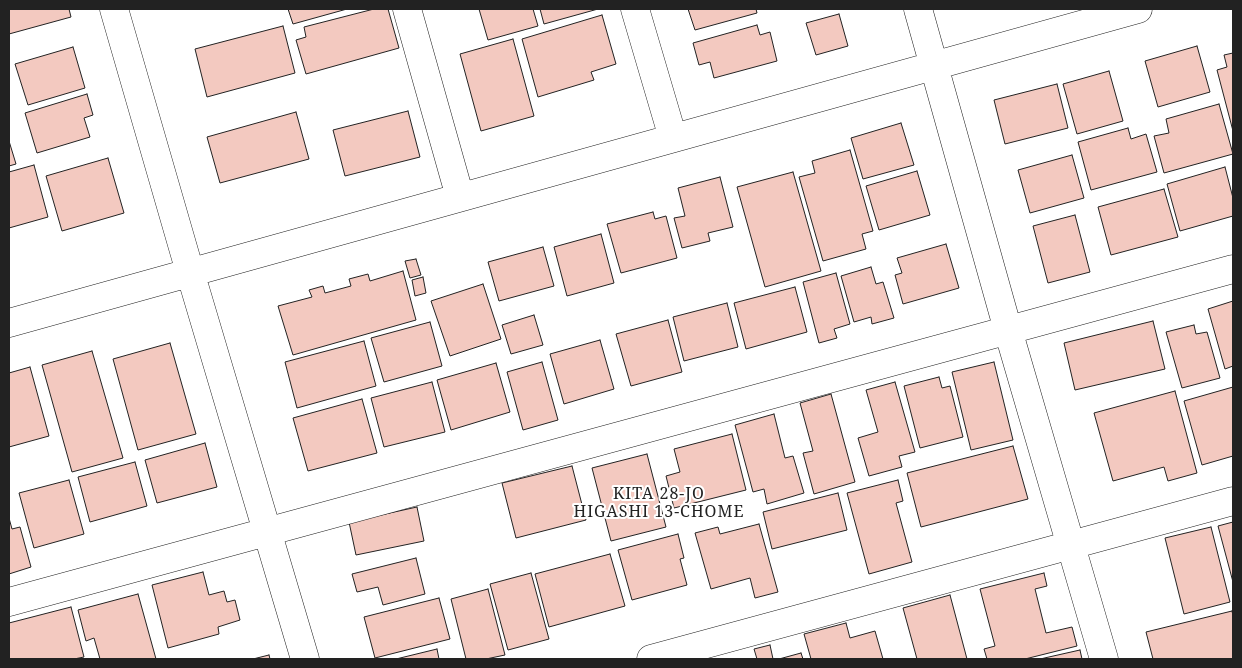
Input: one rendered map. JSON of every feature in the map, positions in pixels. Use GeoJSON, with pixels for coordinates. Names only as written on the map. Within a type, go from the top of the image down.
{"type":"FeatureCollection","features":[{"type":"Feature","properties":{"kind":"street"},"geometry":{"type":"LineString","coordinates":[[114,9],[305,659]]}},
{"type":"Feature","properties":{"kind":"street"},"geometry":{"type":"LineString","coordinates":[[408,9],[460,197]]}},
{"type":"Feature","properties":{"kind":"street"},"geometry":{"type":"LineString","coordinates":[[635,9],[674,138]]}},
{"type":"Feature","properties":{"kind":"street"},"geometry":{"type":"LineString","coordinates":[[918,9],[1008,330],[1104,659]]}},
{"type":"Feature","properties":{"kind":"street"},"geometry":{"type":"LineString","coordinates":[[9,323],[1138,9]]}},
{"type":"Feature","properties":{"kind":"street"},"geometry":{"type":"LineString","coordinates":[[9,602],[1233,269]]}},
{"type":"Feature","properties":{"kind":"street"},"geometry":{"type":"LineString","coordinates":[[651,659],[1233,501]]}},
{"type":"Feature","properties":{"kind":"building"},"geometry":{"type":"Polygon","coordinates":[[[9,9],[69,9],[71,17],[9,34],[9,9]]]}},
{"type":"Feature","properties":{"kind":"building"},"geometry":{"type":"Polygon","coordinates":[[[288,9],[347,9],[293,24],[288,9]]]}},
{"type":"Feature","properties":{"kind":"building"},"geometry":{"type":"Polygon","coordinates":[[[374,9],[388,9],[399,48],[306,74],[296,40],[306,37],[304,27],[374,9]]]}},
{"type":"Feature","properties":{"kind":"building"},"geometry":{"type":"Polygon","coordinates":[[[479,9],[533,9],[538,26],[488,40],[479,9]]]}},
{"type":"Feature","properties":{"kind":"building"},"geometry":{"type":"Polygon","coordinates":[[[540,9],[598,9],[544,24],[540,9]]]}},
{"type":"Feature","properties":{"kind":"building"},"geometry":{"type":"Polygon","coordinates":[[[688,9],[756,9],[757,13],[695,30],[688,9]]]}},
{"type":"Feature","properties":{"kind":"building"},"geometry":{"type":"Polygon","coordinates":[[[839,14],[848,46],[816,55],[806,23],[839,14]]]}},
{"type":"Feature","properties":{"kind":"building"},"geometry":{"type":"Polygon","coordinates":[[[602,15],[616,64],[591,72],[594,80],[538,97],[522,39],[602,15]]]}},
{"type":"Feature","properties":{"kind":"building"},"geometry":{"type":"Polygon","coordinates":[[[757,25],[760,35],[770,32],[777,61],[714,78],[710,62],[699,65],[693,43],[757,25]]]}},
{"type":"Feature","properties":{"kind":"building"},"geometry":{"type":"Polygon","coordinates":[[[283,26],[295,73],[207,97],[195,49],[283,26]]]}},
{"type":"Feature","properties":{"kind":"building"},"geometry":{"type":"Polygon","coordinates":[[[513,39],[534,116],[481,131],[460,54],[513,39]]]}},
{"type":"Feature","properties":{"kind":"building"},"geometry":{"type":"Polygon","coordinates":[[[1197,46],[1210,92],[1158,107],[1145,61],[1197,46]]]}},
{"type":"Feature","properties":{"kind":"building"},"geometry":{"type":"Polygon","coordinates":[[[73,47],[85,88],[28,105],[15,64],[73,47]]]}},
{"type":"Feature","properties":{"kind":"building"},"geometry":{"type":"Polygon","coordinates":[[[1233,53],[1233,131],[1217,70],[1227,67],[1224,55],[1233,53]]]}},
{"type":"Feature","properties":{"kind":"building"},"geometry":{"type":"Polygon","coordinates":[[[1109,71],[1123,121],[1077,134],[1063,84],[1109,71]]]}},
{"type":"Feature","properties":{"kind":"building"},"geometry":{"type":"Polygon","coordinates":[[[1057,84],[1068,128],[1005,144],[994,100],[1057,84]]]}},
{"type":"Feature","properties":{"kind":"building"},"geometry":{"type":"Polygon","coordinates":[[[87,94],[93,115],[84,118],[90,137],[37,153],[25,113],[87,94]]]}},
{"type":"Feature","properties":{"kind":"building"},"geometry":{"type":"Polygon","coordinates":[[[1219,104],[1233,154],[1164,173],[1154,136],[1169,133],[1166,119],[1219,104]]]}},
{"type":"Feature","properties":{"kind":"building"},"geometry":{"type":"Polygon","coordinates":[[[408,111],[420,157],[345,176],[333,130],[408,111]]]}},
{"type":"Feature","properties":{"kind":"building"},"geometry":{"type":"Polygon","coordinates":[[[296,112],[309,159],[220,183],[207,137],[296,112]]]}},
{"type":"Feature","properties":{"kind":"building"},"geometry":{"type":"Polygon","coordinates":[[[901,123],[914,165],[863,179],[851,138],[901,123]]]}},
{"type":"Feature","properties":{"kind":"building"},"geometry":{"type":"Polygon","coordinates":[[[1128,128],[1131,139],[1146,134],[1157,172],[1091,190],[1078,142],[1128,128]]]}},
{"type":"Feature","properties":{"kind":"building"},"geometry":{"type":"Polygon","coordinates":[[[9,141],[16,164],[9,166],[9,141]]]}},
{"type":"Feature","properties":{"kind":"building"},"geometry":{"type":"Polygon","coordinates":[[[850,150],[873,231],[862,234],[866,249],[823,261],[799,177],[815,173],[812,161],[850,150]]]}},
{"type":"Feature","properties":{"kind":"building"},"geometry":{"type":"Polygon","coordinates":[[[1072,155],[1084,198],[1030,213],[1018,170],[1072,155]]]}},
{"type":"Feature","properties":{"kind":"building"},"geometry":{"type":"Polygon","coordinates":[[[108,158],[124,213],[62,231],[46,176],[108,158]]]}},
{"type":"Feature","properties":{"kind":"building"},"geometry":{"type":"Polygon","coordinates":[[[34,165],[48,217],[9,228],[9,172],[34,165]]]}},
{"type":"Feature","properties":{"kind":"building"},"geometry":{"type":"Polygon","coordinates":[[[1225,167],[1233,198],[1233,216],[1180,231],[1167,184],[1225,167]]]}},
{"type":"Feature","properties":{"kind":"building"},"geometry":{"type":"Polygon","coordinates":[[[917,171],[930,215],[879,230],[866,186],[917,171]]]}},
{"type":"Feature","properties":{"kind":"building"},"geometry":{"type":"Polygon","coordinates":[[[793,172],[821,271],[765,287],[737,187],[793,172]]]}},
{"type":"Feature","properties":{"kind":"building"},"geometry":{"type":"Polygon","coordinates":[[[720,177],[733,227],[708,233],[710,241],[682,248],[674,218],[685,216],[678,188],[720,177]]]}},
{"type":"Feature","properties":{"kind":"building"},"geometry":{"type":"Polygon","coordinates":[[[1164,189],[1178,237],[1111,255],[1098,207],[1164,189]]]}},
{"type":"Feature","properties":{"kind":"building"},"geometry":{"type":"Polygon","coordinates":[[[653,212],[655,219],[666,216],[677,258],[621,273],[607,224],[653,212]]]}},
{"type":"Feature","properties":{"kind":"building"},"geometry":{"type":"Polygon","coordinates":[[[1075,215],[1090,272],[1048,283],[1033,226],[1075,215]]]}},
{"type":"Feature","properties":{"kind":"building"},"geometry":{"type":"Polygon","coordinates":[[[601,234],[614,283],[567,296],[554,247],[601,234]]]}},
{"type":"Feature","properties":{"kind":"building"},"geometry":{"type":"Polygon","coordinates":[[[946,244],[959,288],[903,304],[895,275],[902,273],[897,258],[946,244]]]}},
{"type":"Feature","properties":{"kind":"building"},"geometry":{"type":"Polygon","coordinates":[[[543,247],[554,286],[499,301],[488,262],[543,247]]]}},
{"type":"Feature","properties":{"kind":"building"},"geometry":{"type":"Polygon","coordinates":[[[416,259],[421,275],[410,278],[405,261],[416,259]]]}},
{"type":"Feature","properties":{"kind":"building"},"geometry":{"type":"Polygon","coordinates":[[[871,267],[876,284],[883,282],[894,318],[872,324],[871,317],[854,322],[841,276],[871,267]]]}},
{"type":"Feature","properties":{"kind":"building"},"geometry":{"type":"Polygon","coordinates":[[[403,271],[416,320],[293,355],[278,306],[312,297],[309,290],[323,286],[325,293],[351,286],[349,279],[368,274],[370,281],[403,271]]]}},
{"type":"Feature","properties":{"kind":"building"},"geometry":{"type":"Polygon","coordinates":[[[836,273],[850,324],[834,329],[837,338],[819,343],[803,282],[836,273]]]}},
{"type":"Feature","properties":{"kind":"building"},"geometry":{"type":"Polygon","coordinates":[[[423,277],[426,293],[415,296],[412,280],[423,277]]]}},
{"type":"Feature","properties":{"kind":"building"},"geometry":{"type":"Polygon","coordinates":[[[483,284],[501,339],[450,356],[431,301],[483,284]]]}},
{"type":"Feature","properties":{"kind":"building"},"geometry":{"type":"Polygon","coordinates":[[[795,287],[807,332],[746,349],[734,303],[795,287]]]}},
{"type":"Feature","properties":{"kind":"building"},"geometry":{"type":"Polygon","coordinates":[[[1233,301],[1233,366],[1225,369],[1208,309],[1233,301]]]}},
{"type":"Feature","properties":{"kind":"building"},"geometry":{"type":"Polygon","coordinates":[[[727,303],[738,347],[684,361],[673,317],[727,303]]]}},
{"type":"Feature","properties":{"kind":"building"},"geometry":{"type":"Polygon","coordinates":[[[534,315],[543,345],[511,354],[502,325],[534,315]]]}},
{"type":"Feature","properties":{"kind":"building"},"geometry":{"type":"Polygon","coordinates":[[[668,320],[682,372],[631,386],[616,334],[668,320]]]}},
{"type":"Feature","properties":{"kind":"building"},"geometry":{"type":"Polygon","coordinates":[[[1153,321],[1165,369],[1075,390],[1064,343],[1153,321]]]}},
{"type":"Feature","properties":{"kind":"building"},"geometry":{"type":"Polygon","coordinates":[[[430,322],[442,366],[384,382],[371,338],[430,322]]]}},
{"type":"Feature","properties":{"kind":"building"},"geometry":{"type":"Polygon","coordinates":[[[1194,325],[1196,334],[1207,332],[1220,378],[1182,388],[1166,332],[1194,325]]]}},
{"type":"Feature","properties":{"kind":"building"},"geometry":{"type":"Polygon","coordinates":[[[600,340],[614,389],[564,404],[550,354],[600,340]]]}},
{"type":"Feature","properties":{"kind":"building"},"geometry":{"type":"Polygon","coordinates":[[[364,341],[376,386],[297,408],[285,362],[364,341]]]}},
{"type":"Feature","properties":{"kind":"building"},"geometry":{"type":"Polygon","coordinates":[[[170,343],[196,434],[138,450],[113,359],[170,343]]]}},
{"type":"Feature","properties":{"kind":"building"},"geometry":{"type":"Polygon","coordinates":[[[92,351],[123,458],[72,472],[42,365],[92,351]]]}},
{"type":"Feature","properties":{"kind":"building"},"geometry":{"type":"Polygon","coordinates":[[[542,362],[558,420],[523,430],[507,372],[542,362]]]}},
{"type":"Feature","properties":{"kind":"building"},"geometry":{"type":"Polygon","coordinates":[[[994,362],[1013,440],[971,450],[952,372],[994,362]]]}},
{"type":"Feature","properties":{"kind":"building"},"geometry":{"type":"Polygon","coordinates":[[[496,363],[510,412],[451,430],[437,380],[496,363]]]}},
{"type":"Feature","properties":{"kind":"building"},"geometry":{"type":"Polygon","coordinates":[[[30,367],[49,436],[9,447],[9,373],[30,367]]]}},
{"type":"Feature","properties":{"kind":"building"},"geometry":{"type":"Polygon","coordinates":[[[939,377],[942,388],[950,386],[963,437],[920,448],[904,386],[939,377]]]}},
{"type":"Feature","properties":{"kind":"building"},"geometry":{"type":"Polygon","coordinates":[[[432,382],[445,432],[384,447],[371,398],[432,382]]]}},
{"type":"Feature","properties":{"kind":"building"},"geometry":{"type":"Polygon","coordinates":[[[895,382],[915,452],[899,456],[902,467],[869,476],[858,438],[878,432],[866,390],[895,382]]]}},
{"type":"Feature","properties":{"kind":"building"},"geometry":{"type":"Polygon","coordinates":[[[1233,387],[1233,456],[1202,465],[1184,401],[1233,387]]]}},
{"type":"Feature","properties":{"kind":"building"},"geometry":{"type":"Polygon","coordinates":[[[1175,391],[1197,473],[1168,481],[1164,467],[1113,481],[1094,413],[1175,391]]]}},
{"type":"Feature","properties":{"kind":"building"},"geometry":{"type":"Polygon","coordinates":[[[831,394],[855,482],[814,494],[803,453],[813,451],[800,403],[831,394]]]}},
{"type":"Feature","properties":{"kind":"building"},"geometry":{"type":"Polygon","coordinates":[[[362,399],[377,453],[308,471],[293,418],[362,399]]]}},
{"type":"Feature","properties":{"kind":"building"},"geometry":{"type":"Polygon","coordinates":[[[774,414],[785,458],[793,456],[804,493],[767,504],[764,489],[753,492],[735,425],[774,414]]]}},
{"type":"Feature","properties":{"kind":"building"},"geometry":{"type":"Polygon","coordinates":[[[732,434],[746,490],[674,508],[666,476],[680,472],[674,449],[732,434]]]}},
{"type":"Feature","properties":{"kind":"building"},"geometry":{"type":"Polygon","coordinates":[[[205,443],[217,487],[157,503],[145,460],[205,443]]]}},
{"type":"Feature","properties":{"kind":"building"},"geometry":{"type":"Polygon","coordinates":[[[1013,446],[1028,499],[921,527],[907,473],[1013,446]]]}},
{"type":"Feature","properties":{"kind":"building"},"geometry":{"type":"Polygon","coordinates":[[[647,454],[666,527],[611,541],[592,468],[647,454]]]}},
{"type":"Feature","properties":{"kind":"building"},"geometry":{"type":"Polygon","coordinates":[[[135,462],[147,506],[90,522],[78,477],[135,462]]]}},
{"type":"Feature","properties":{"kind":"building"},"geometry":{"type":"Polygon","coordinates":[[[572,466],[586,520],[516,538],[502,483],[572,466]]]}},
{"type":"Feature","properties":{"kind":"building"},"geometry":{"type":"Polygon","coordinates":[[[69,480],[84,534],[34,548],[19,493],[69,480]]]}},
{"type":"Feature","properties":{"kind":"building"},"geometry":{"type":"Polygon","coordinates":[[[898,480],[903,501],[896,503],[912,562],[869,574],[847,493],[898,480]]]}},
{"type":"Feature","properties":{"kind":"building"},"geometry":{"type":"Polygon","coordinates":[[[838,493],[847,530],[772,549],[763,512],[838,493]]]}},
{"type":"Feature","properties":{"kind":"building"},"geometry":{"type":"Polygon","coordinates":[[[417,507],[424,541],[356,555],[349,522],[417,507]]]}},
{"type":"Feature","properties":{"kind":"building"},"geometry":{"type":"Polygon","coordinates":[[[9,518],[12,529],[20,527],[31,567],[9,574],[9,518]]]}},
{"type":"Feature","properties":{"kind":"building"},"geometry":{"type":"Polygon","coordinates":[[[1233,522],[1233,582],[1218,526],[1233,522]]]}},
{"type":"Feature","properties":{"kind":"building"},"geometry":{"type":"Polygon","coordinates":[[[759,524],[778,592],[755,598],[750,578],[711,589],[695,533],[718,527],[720,534],[759,524]]]}},
{"type":"Feature","properties":{"kind":"building"},"geometry":{"type":"Polygon","coordinates":[[[1211,527],[1230,602],[1184,614],[1165,538],[1211,527]]]}},
{"type":"Feature","properties":{"kind":"building"},"geometry":{"type":"Polygon","coordinates":[[[678,534],[684,558],[680,559],[687,585],[632,600],[618,550],[678,534]]]}},
{"type":"Feature","properties":{"kind":"building"},"geometry":{"type":"Polygon","coordinates":[[[610,554],[625,606],[549,627],[535,574],[610,554]]]}},
{"type":"Feature","properties":{"kind":"building"},"geometry":{"type":"Polygon","coordinates":[[[416,558],[425,594],[383,605],[378,587],[357,592],[352,574],[416,558]]]}},
{"type":"Feature","properties":{"kind":"building"},"geometry":{"type":"Polygon","coordinates":[[[203,572],[209,595],[224,591],[227,602],[235,600],[240,620],[218,627],[219,634],[168,648],[152,585],[203,572]]]}},
{"type":"Feature","properties":{"kind":"building"},"geometry":{"type":"Polygon","coordinates":[[[531,573],[549,639],[508,650],[490,584],[531,573]]]}},
{"type":"Feature","properties":{"kind":"building"},"geometry":{"type":"Polygon","coordinates":[[[1044,573],[1047,586],[1035,589],[1046,633],[1072,627],[1077,646],[1025,659],[987,659],[984,649],[995,646],[980,589],[1044,573]]]}},
{"type":"Feature","properties":{"kind":"building"},"geometry":{"type":"Polygon","coordinates":[[[488,589],[505,655],[486,659],[466,659],[451,599],[488,589]]]}},
{"type":"Feature","properties":{"kind":"building"},"geometry":{"type":"Polygon","coordinates":[[[138,594],[156,659],[100,659],[94,638],[86,641],[78,610],[138,594]]]}},
{"type":"Feature","properties":{"kind":"building"},"geometry":{"type":"Polygon","coordinates":[[[950,595],[967,659],[917,659],[903,608],[950,595]]]}},
{"type":"Feature","properties":{"kind":"building"},"geometry":{"type":"Polygon","coordinates":[[[439,598],[450,639],[375,658],[364,617],[439,598]]]}},
{"type":"Feature","properties":{"kind":"building"},"geometry":{"type":"Polygon","coordinates":[[[71,607],[84,657],[74,659],[9,659],[9,623],[71,607]]]}},
{"type":"Feature","properties":{"kind":"building"},"geometry":{"type":"Polygon","coordinates":[[[1232,611],[1233,659],[1153,659],[1146,632],[1232,611]]]}},
{"type":"Feature","properties":{"kind":"building"},"geometry":{"type":"Polygon","coordinates":[[[846,623],[850,638],[875,631],[883,659],[811,659],[804,634],[846,623]]]}},
{"type":"Feature","properties":{"kind":"building"},"geometry":{"type":"Polygon","coordinates":[[[770,645],[773,659],[757,659],[754,649],[770,645]]]}},
{"type":"Feature","properties":{"kind":"building"},"geometry":{"type":"Polygon","coordinates":[[[437,649],[439,659],[396,659],[437,649]]]}},
{"type":"Feature","properties":{"kind":"building"},"geometry":{"type":"Polygon","coordinates":[[[1080,650],[1082,659],[1040,659],[1080,650]]]}},
{"type":"Feature","properties":{"kind":"building"},"geometry":{"type":"Polygon","coordinates":[[[801,653],[803,659],[779,659],[801,653]]]}},
{"type":"Feature","properties":{"kind":"building"},"geometry":{"type":"Polygon","coordinates":[[[269,655],[270,659],[253,659],[269,655]]]}},
{"type":"Feature","properties":{"kind":"district","name":"KITA 28-JO HIGASHI 13-CHOME"},"geometry":{"type":"Point","coordinates":[659,503]}}]}
